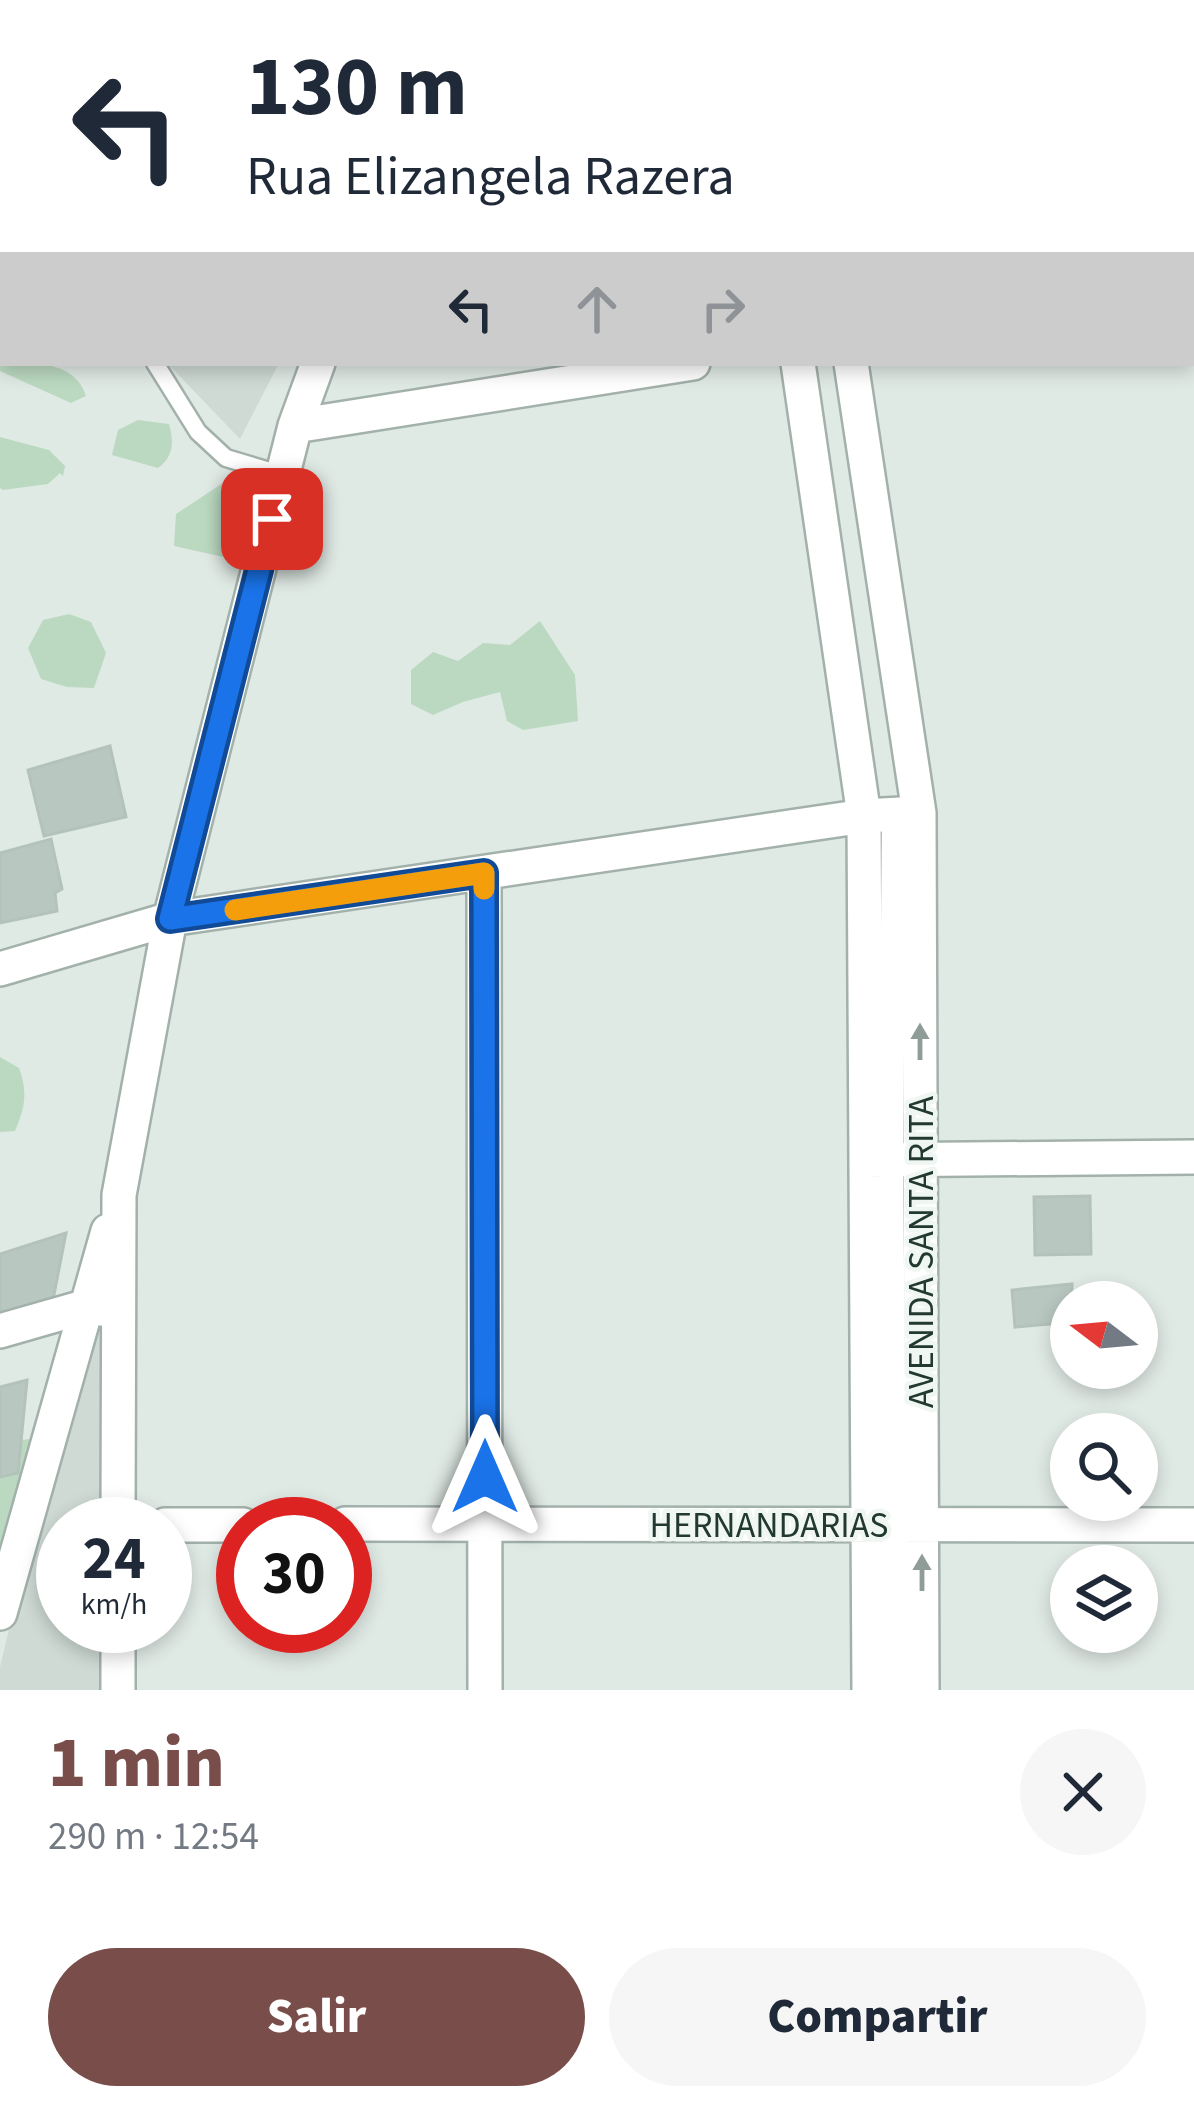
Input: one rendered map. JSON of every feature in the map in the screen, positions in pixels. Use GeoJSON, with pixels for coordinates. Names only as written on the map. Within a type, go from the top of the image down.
{"type":"FeatureCollection","features":[{"type":"Feature","properties":{"kind":"street"},"geometry":{"type":"LineString","coordinates":[[0,1612],[103,1309],[170,919],[296,426],[317,366]]}},
{"type":"Feature","properties":{"kind":"street"},"geometry":{"type":"LineString","coordinates":[[296,426],[674,366]]}},
{"type":"Feature","properties":{"kind":"street"},"geometry":{"type":"LineString","coordinates":[[799,366],[892,814],[893,1159],[1194,1156]]}},
{"type":"Feature","properties":{"kind":"street","name":"AVENIDA SANTA RITA"},"geometry":{"type":"LineString","coordinates":[[851,366],[892,814],[894,1525],[869,1690]]}},
{"type":"Feature","properties":{"kind":"street"},"geometry":{"type":"LineString","coordinates":[[0,969],[170,919],[892,814]]}},
{"type":"Feature","properties":{"kind":"street"},"geometry":{"type":"LineString","coordinates":[[484,873],[485,1690]]}},
{"type":"Feature","properties":{"kind":"street","name":"AVENIDA SANTA RITA"},"geometry":{"type":"LineString","coordinates":[[893,1159],[894,1525],[922,1690]]}},
{"type":"Feature","properties":{"kind":"street"},"geometry":{"type":"LineString","coordinates":[[0,1331],[103,1309]]}},
{"type":"Feature","properties":{"kind":"street"},"geometry":{"type":"LineString","coordinates":[[103,1309],[116,1497]]}},
{"type":"Feature","properties":{"kind":"street","name":"HERNANDARIAS"},"geometry":{"type":"LineString","coordinates":[[372,1524],[1194,1526]]}},
{"type":"Feature","properties":{"kind":"street"},"geometry":{"type":"LineString","coordinates":[[894,1525],[896,1690]]}},
{"type":"Feature","properties":{"kind":"street"},"geometry":{"type":"LineString","coordinates":[[118,1653],[118,1690]]}},
{"type":"Feature","properties":{"kind":"lane"},"geometry":{"type":"LineString","coordinates":[[157,366],[198,432],[226,458],[283,475]]}},
{"type":"Feature","properties":{"kind":"shaded area"},"geometry":{"type":"Polygon","coordinates":[[[170,366],[277,366],[240,439],[170,366]]]}},
{"type":"Feature","properties":{"kind":"shaded area"},"geometry":{"type":"Polygon","coordinates":[[[87,1306],[119,1313],[118,1497],[41,1497],[87,1306]]]}},
{"type":"Feature","properties":{"kind":"shaded area"},"geometry":{"type":"Polygon","coordinates":[[[36,1518],[36,1653],[118,1653],[118,1690],[0,1690],[0,1667],[36,1518]]]}},
{"type":"Feature","properties":{"kind":"green space"},"geometry":{"type":"Polygon","coordinates":[[[0,366],[52,366],[73,376],[86,396],[71,403],[0,371],[0,366]]]}},
{"type":"Feature","properties":{"kind":"green space"},"geometry":{"type":"Polygon","coordinates":[[[138,420],[169,424],[171,448],[158,468],[112,455],[118,430],[138,420]]]}},
{"type":"Feature","properties":{"kind":"green space"},"geometry":{"type":"Polygon","coordinates":[[[0,437],[49,450],[65,466],[63,476],[60,473],[48,484],[3,490],[0,437]]]}},
{"type":"Feature","properties":{"kind":"green space"},"geometry":{"type":"Polygon","coordinates":[[[229,479],[262,494],[259,553],[228,558],[174,546],[176,514],[229,479]]]}},
{"type":"Feature","properties":{"kind":"green space"},"geometry":{"type":"Polygon","coordinates":[[[69,614],[91,622],[106,653],[94,688],[41,679],[28,648],[43,620],[69,614]]]}},
{"type":"Feature","properties":{"kind":"green space"},"geometry":{"type":"Polygon","coordinates":[[[540,621],[575,675],[578,721],[523,730],[507,721],[500,692],[433,715],[411,704],[411,670],[433,652],[458,661],[483,643],[510,645],[540,621]]]}},
{"type":"Feature","properties":{"kind":"green space"},"geometry":{"type":"Polygon","coordinates":[[[0,1057],[19,1068],[24,1085],[15,1131],[0,1132],[0,1057]]]}},
{"type":"Feature","properties":{"kind":"green space"},"geometry":{"type":"Polygon","coordinates":[[[31,1439],[24,1482],[0,1545],[0,1479],[20,1440],[31,1439]]]}},
{"type":"Feature","properties":{"kind":"building"},"geometry":{"type":"Polygon","coordinates":[[[110,746],[126,817],[44,836],[28,770],[110,746]]]}},
{"type":"Feature","properties":{"kind":"building"},"geometry":{"type":"Polygon","coordinates":[[[51,839],[62,889],[55,893],[57,911],[0,923],[0,853],[51,839]]]}},
{"type":"Feature","properties":{"kind":"building"},"geometry":{"type":"Polygon","coordinates":[[[1090,1196],[1091,1254],[1035,1255],[1034,1197],[1090,1196]]]}},
{"type":"Feature","properties":{"kind":"building"},"geometry":{"type":"Polygon","coordinates":[[[66,1233],[52,1305],[0,1318],[0,1254],[66,1233]]]}},
{"type":"Feature","properties":{"kind":"building"},"geometry":{"type":"Polygon","coordinates":[[[1050,1286],[1050,1324],[1015,1327],[1012,1290],[1050,1286]]]}},
{"type":"Feature","properties":{"kind":"building"},"geometry":{"type":"Polygon","coordinates":[[[27,1380],[18,1473],[0,1477],[0,1387],[27,1380]]]}},
{"type":"Feature","properties":{"kind":"slow traffic"},"geometry":{"type":"LineString","coordinates":[[235,910],[484,873],[484,889]]}},
{"type":"Feature","properties":{"kind":"route"},"geometry":{"type":"LineString","coordinates":[[272,519],[170,919],[484,873],[485,1477]]}}]}
